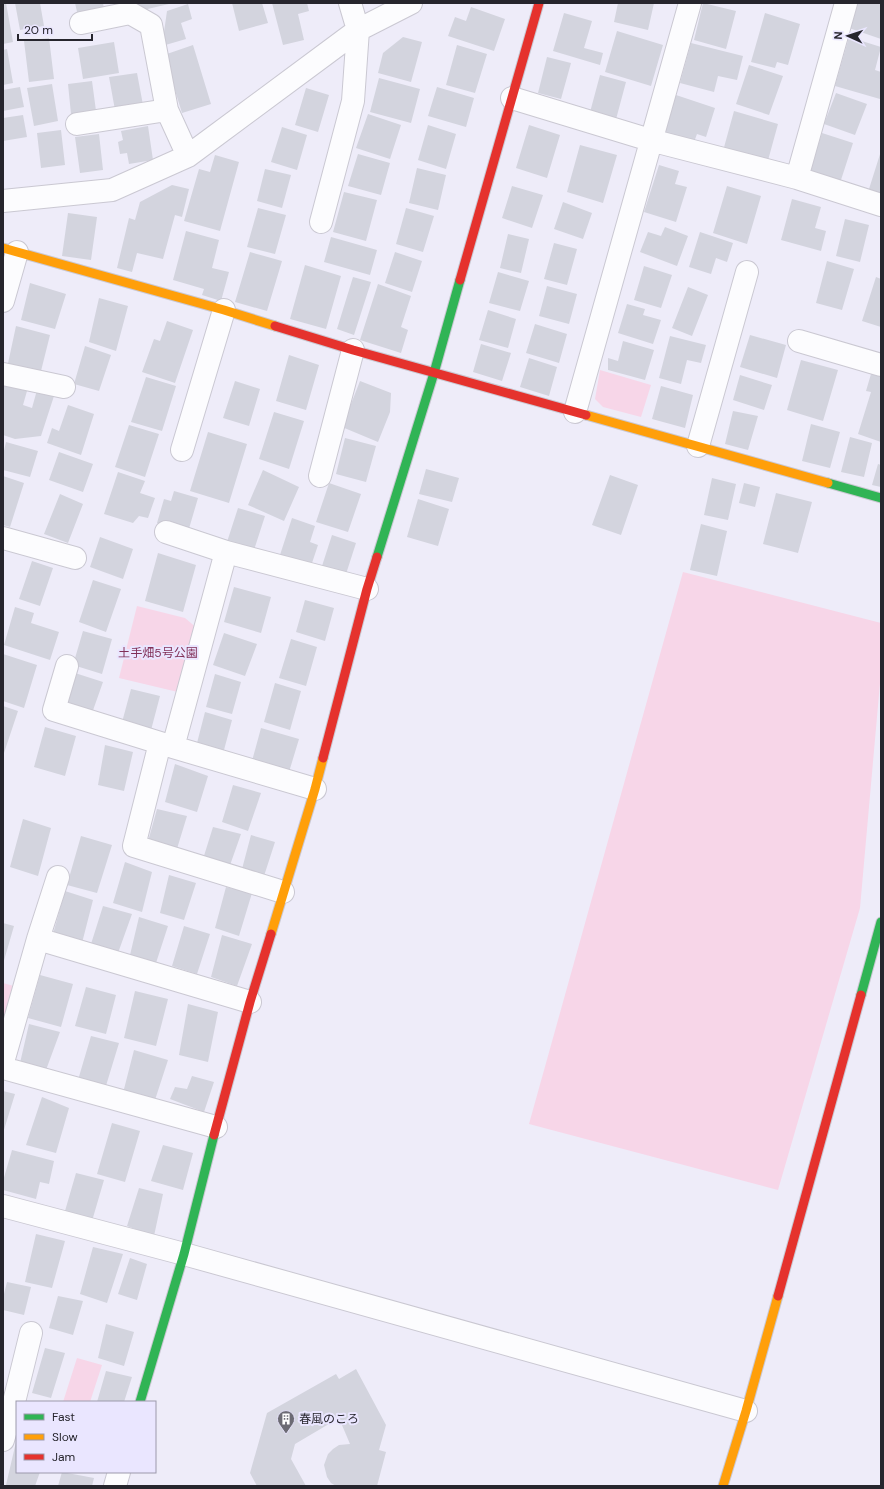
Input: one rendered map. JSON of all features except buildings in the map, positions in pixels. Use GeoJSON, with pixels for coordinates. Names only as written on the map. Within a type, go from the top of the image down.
{"type":"FeatureCollection","features":[{"type":"Feature","properties":{"kind":"street"},"geometry":{"type":"LineString","coordinates":[[321,222],[353,101],[358,30],[350,3]]}},
{"type":"Feature","properties":{"kind":"street"},"geometry":{"type":"LineString","coordinates":[[3,201],[112,190],[188,156],[358,30],[411,3]]}},
{"type":"Feature","properties":{"kind":"street"},"geometry":{"type":"LineString","coordinates":[[140,1401],[184,1254],[216,1127],[250,1002],[315,788],[367,589],[434,373],[539,3]]}},
{"type":"Feature","properties":{"kind":"street"},"geometry":{"type":"LineString","coordinates":[[574,412],[690,3]]}},
{"type":"Feature","properties":{"kind":"street"},"geometry":{"type":"LineString","coordinates":[[797,178],[846,3]]}},
{"type":"Feature","properties":{"kind":"street"},"geometry":{"type":"LineString","coordinates":[[81,23],[130,13],[151,25],[167,110],[188,156]]}},
{"type":"Feature","properties":{"kind":"street"},"geometry":{"type":"LineString","coordinates":[[512,98],[650,140],[797,178],[881,205]]}},
{"type":"Feature","properties":{"kind":"street"},"geometry":{"type":"LineString","coordinates":[[77,124],[167,110]]}},
{"type":"Feature","properties":{"kind":"street"},"geometry":{"type":"LineString","coordinates":[[3,302],[10,250],[224,310],[353,350],[881,498]]}},
{"type":"Feature","properties":{"kind":"street"},"geometry":{"type":"LineString","coordinates":[[698,446],[747,272]]}},
{"type":"Feature","properties":{"kind":"street"},"geometry":{"type":"LineString","coordinates":[[182,450],[224,310]]}},
{"type":"Feature","properties":{"kind":"street"},"geometry":{"type":"LineString","coordinates":[[799,341],[881,365]]}},
{"type":"Feature","properties":{"kind":"street"},"geometry":{"type":"LineString","coordinates":[[320,476],[353,350]]}},
{"type":"Feature","properties":{"kind":"street"},"geometry":{"type":"LineString","coordinates":[[3,374],[64,387]]}},
{"type":"Feature","properties":{"kind":"street"},"geometry":{"type":"LineString","coordinates":[[166,532],[226,552],[367,589]]}},
{"type":"Feature","properties":{"kind":"street"},"geometry":{"type":"LineString","coordinates":[[3,538],[75,558]]}},
{"type":"Feature","properties":{"kind":"street"},"geometry":{"type":"LineString","coordinates":[[226,552],[134,846],[283,892]]}},
{"type":"Feature","properties":{"kind":"street"},"geometry":{"type":"LineString","coordinates":[[67,666],[54,710],[166,745],[315,788]]}},
{"type":"Feature","properties":{"kind":"street"},"geometry":{"type":"LineString","coordinates":[[3,1062],[38,939],[58,876]]}},
{"type":"Feature","properties":{"kind":"street"},"geometry":{"type":"LineString","coordinates":[[723,1486],[746,1411],[881,922]]}},
{"type":"Feature","properties":{"kind":"street"},"geometry":{"type":"LineString","coordinates":[[38,939],[250,1002]]}},
{"type":"Feature","properties":{"kind":"street"},"geometry":{"type":"LineString","coordinates":[[3,1068],[216,1127]]}},
{"type":"Feature","properties":{"kind":"street"},"geometry":{"type":"LineString","coordinates":[[3,1206],[184,1254],[746,1411]]}},
{"type":"Feature","properties":{"kind":"street"},"geometry":{"type":"LineString","coordinates":[[3,1440],[31,1333]]}},
{"type":"Feature","properties":{"kind":"street"},"geometry":{"type":"LineString","coordinates":[[116,1486],[120,1473]]}},
{"type":"Feature","properties":{"kind":"green space"},"geometry":{"type":"Polygon","coordinates":[[[600,370],[651,385],[641,417],[603,407],[595,399],[600,370]]]}},
{"type":"Feature","properties":{"kind":"green space"},"geometry":{"type":"Polygon","coordinates":[[[683,572],[881,623],[881,672],[860,908],[778,1190],[529,1124],[683,572]]]}},
{"type":"Feature","properties":{"kind":"green space","name":"土手畑5号公園"},"geometry":{"type":"Polygon","coordinates":[[[137,606],[185,618],[198,629],[182,693],[119,678],[137,606]]]}},
{"type":"Feature","properties":{"kind":"green space"},"geometry":{"type":"Polygon","coordinates":[[[3,983],[17,987],[3,1023],[3,983]]]}},
{"type":"Feature","properties":{"kind":"green space"},"geometry":{"type":"Polygon","coordinates":[[[77,1358],[102,1365],[90,1401],[63,1401],[77,1358]]]}},
{"type":"Feature","properties":{"kind":"traffic: fast"},"geometry":{"type":"LineString","coordinates":[[377,557],[434,373],[460,280]]}},
{"type":"Feature","properties":{"kind":"traffic: fast"},"geometry":{"type":"LineString","coordinates":[[828,483],[881,498]]}},
{"type":"Feature","properties":{"kind":"traffic: fast"},"geometry":{"type":"LineString","coordinates":[[861,995],[881,922]]}},
{"type":"Feature","properties":{"kind":"traffic: fast"},"geometry":{"type":"LineString","coordinates":[[140,1401],[184,1254],[214,1135]]}},
{"type":"Feature","properties":{"kind":"traffic: slow"},"geometry":{"type":"LineString","coordinates":[[3,248],[224,310],[275,326]]}},
{"type":"Feature","properties":{"kind":"traffic: slow"},"geometry":{"type":"LineString","coordinates":[[586,415],[828,483]]}},
{"type":"Feature","properties":{"kind":"traffic: slow"},"geometry":{"type":"LineString","coordinates":[[271,934],[323,758]]}},
{"type":"Feature","properties":{"kind":"traffic: slow"},"geometry":{"type":"LineString","coordinates":[[723,1486],[746,1411],[778,1296]]}},
{"type":"Feature","properties":{"kind":"traffic: jam"},"geometry":{"type":"LineString","coordinates":[[460,280],[539,3]]}},
{"type":"Feature","properties":{"kind":"traffic: jam"},"geometry":{"type":"LineString","coordinates":[[275,326],[353,350],[586,415]]}},
{"type":"Feature","properties":{"kind":"traffic: jam"},"geometry":{"type":"LineString","coordinates":[[323,758],[367,589],[377,557]]}},
{"type":"Feature","properties":{"kind":"traffic: jam"},"geometry":{"type":"LineString","coordinates":[[214,1135],[250,1002],[271,934]]}},
{"type":"Feature","properties":{"kind":"traffic: jam"},"geometry":{"type":"LineString","coordinates":[[778,1296],[861,995]]}},
{"type":"Feature","properties":{"kind":"place","name":"春風のころ"},"geometry":{"type":"Point","coordinates":[286,1434]}}]}
